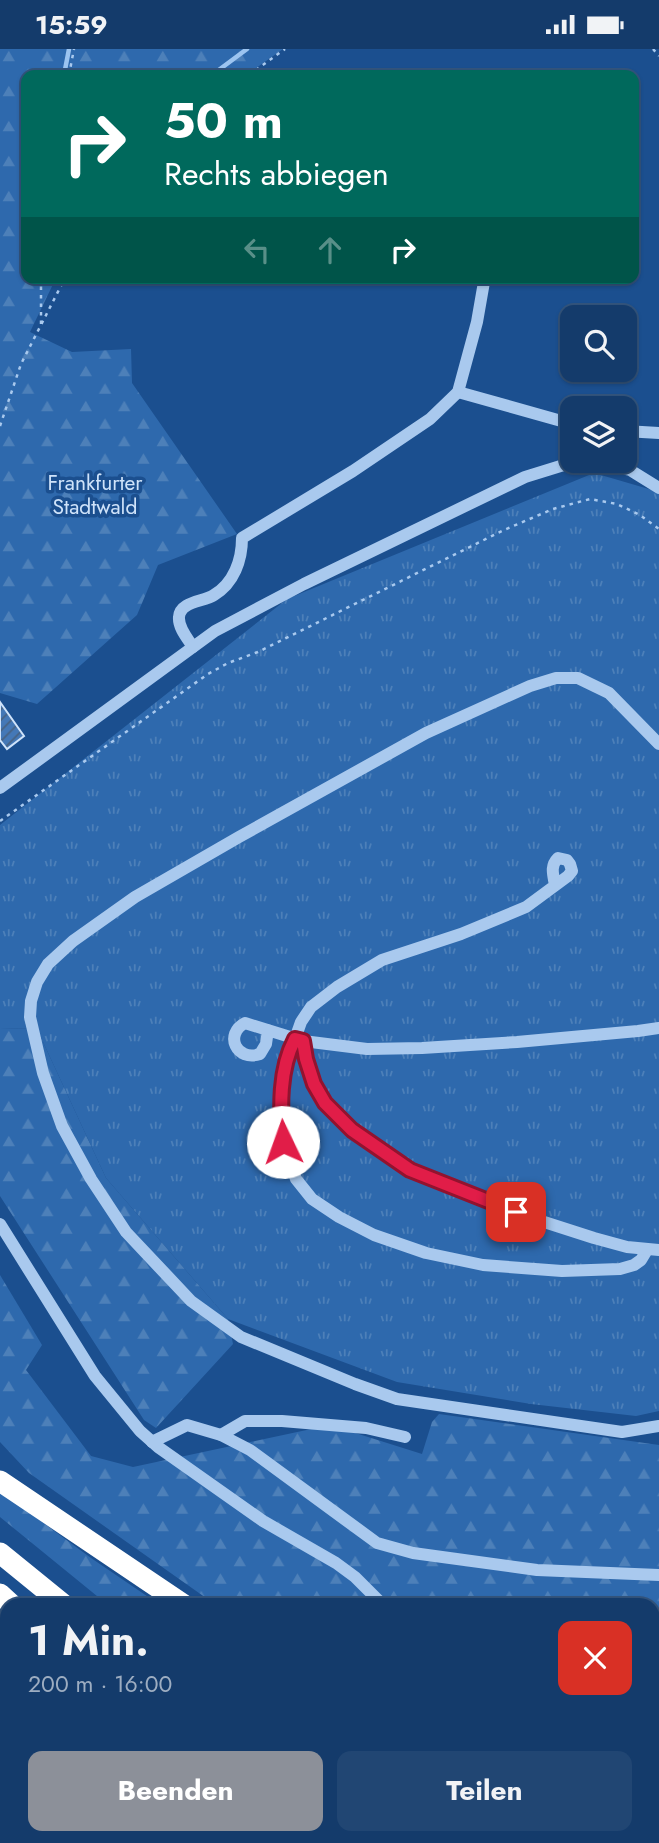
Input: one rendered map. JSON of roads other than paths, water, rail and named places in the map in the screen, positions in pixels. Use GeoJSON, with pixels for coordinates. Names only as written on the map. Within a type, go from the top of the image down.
{"type":"FeatureCollection","features":[{"type":"Feature","properties":{"kind":"highway"},"geometry":{"type":"LineString","coordinates":[[2,1481],[174,1598]]}},
{"type":"Feature","properties":{"kind":"highway"},"geometry":{"type":"LineString","coordinates":[[0,1553],[55,1598]]}},
{"type":"Feature","properties":{"kind":"lane"},"geometry":{"type":"LineString","coordinates":[[193,647],[181,628],[179,617],[183,608],[212,597],[225,587],[238,567],[242,538],[352,471],[430,419],[457,392],[477,323],[484,284]]}},
{"type":"Feature","properties":{"kind":"lane"},"geometry":{"type":"LineString","coordinates":[[457,392],[560,420]]}},
{"type":"Feature","properties":{"kind":"lane"},"geometry":{"type":"LineString","coordinates":[[637,432],[659,433]]}},
{"type":"Feature","properties":{"kind":"lane"},"geometry":{"type":"LineString","coordinates":[[0,788],[215,631],[304,584],[525,477],[560,466]]}},
{"type":"Feature","properties":{"kind":"lane"},"geometry":{"type":"LineString","coordinates":[[635,473],[659,488]]}},
{"type":"Feature","properties":{"kind":"lane"},"geometry":{"type":"LineString","coordinates":[[659,744],[609,693],[578,678],[556,678],[530,685],[426,733],[135,897],[73,941],[48,964],[37,982],[31,1001],[30,1017],[43,1073],[62,1126],[91,1179],[126,1232],[191,1301],[241,1337],[397,1399],[622,1432],[659,1426]]}},
{"type":"Feature","properties":{"kind":"lane"},"geometry":{"type":"LineString","coordinates":[[555,884],[526,907],[461,934],[382,960],[311,1007],[301,1022],[299,1040],[314,1084],[325,1103],[352,1130],[410,1170],[538,1220],[594,1238],[653,1250]]}},
{"type":"Feature","properties":{"kind":"lane"},"geometry":{"type":"LineString","coordinates":[[268,1030],[299,1040],[367,1049],[517,1042],[659,1028]]}},
{"type":"Feature","properties":{"kind":"lane"},"geometry":{"type":"LineString","coordinates":[[299,1040],[288,1052],[284,1071],[281,1114],[283,1142],[296,1179],[312,1199],[339,1217],[374,1235],[426,1253],[483,1265],[562,1271],[620,1269],[634,1265],[653,1250]]}},
{"type":"Feature","properties":{"kind":"lane"},"geometry":{"type":"LineString","coordinates":[[0,1224],[95,1376],[140,1431],[263,1521],[336,1563],[376,1598]]}},
{"type":"Feature","properties":{"kind":"lane"},"geometry":{"type":"LineString","coordinates":[[221,1435],[245,1421],[270,1421],[366,1428],[405,1437]]}},
{"type":"Feature","properties":{"kind":"lane"},"geometry":{"type":"LineString","coordinates":[[152,1442],[187,1425],[221,1435],[250,1450],[377,1543],[413,1553],[537,1570],[659,1575]]}},
{"type":"Feature","properties":{"kind":"waterway"},"geometry":{"type":"LineString","coordinates":[[65,70],[69,49]]}},
{"type":"Feature","properties":{"kind":"waterway"},"geometry":{"type":"LineString","coordinates":[[219,70],[247,49]]}},
{"type":"Feature","properties":{"kind":"park label","name":"Frankfurter Stadtwald"},"geometry":{"type":"Point","coordinates":[95,495]}}]}
